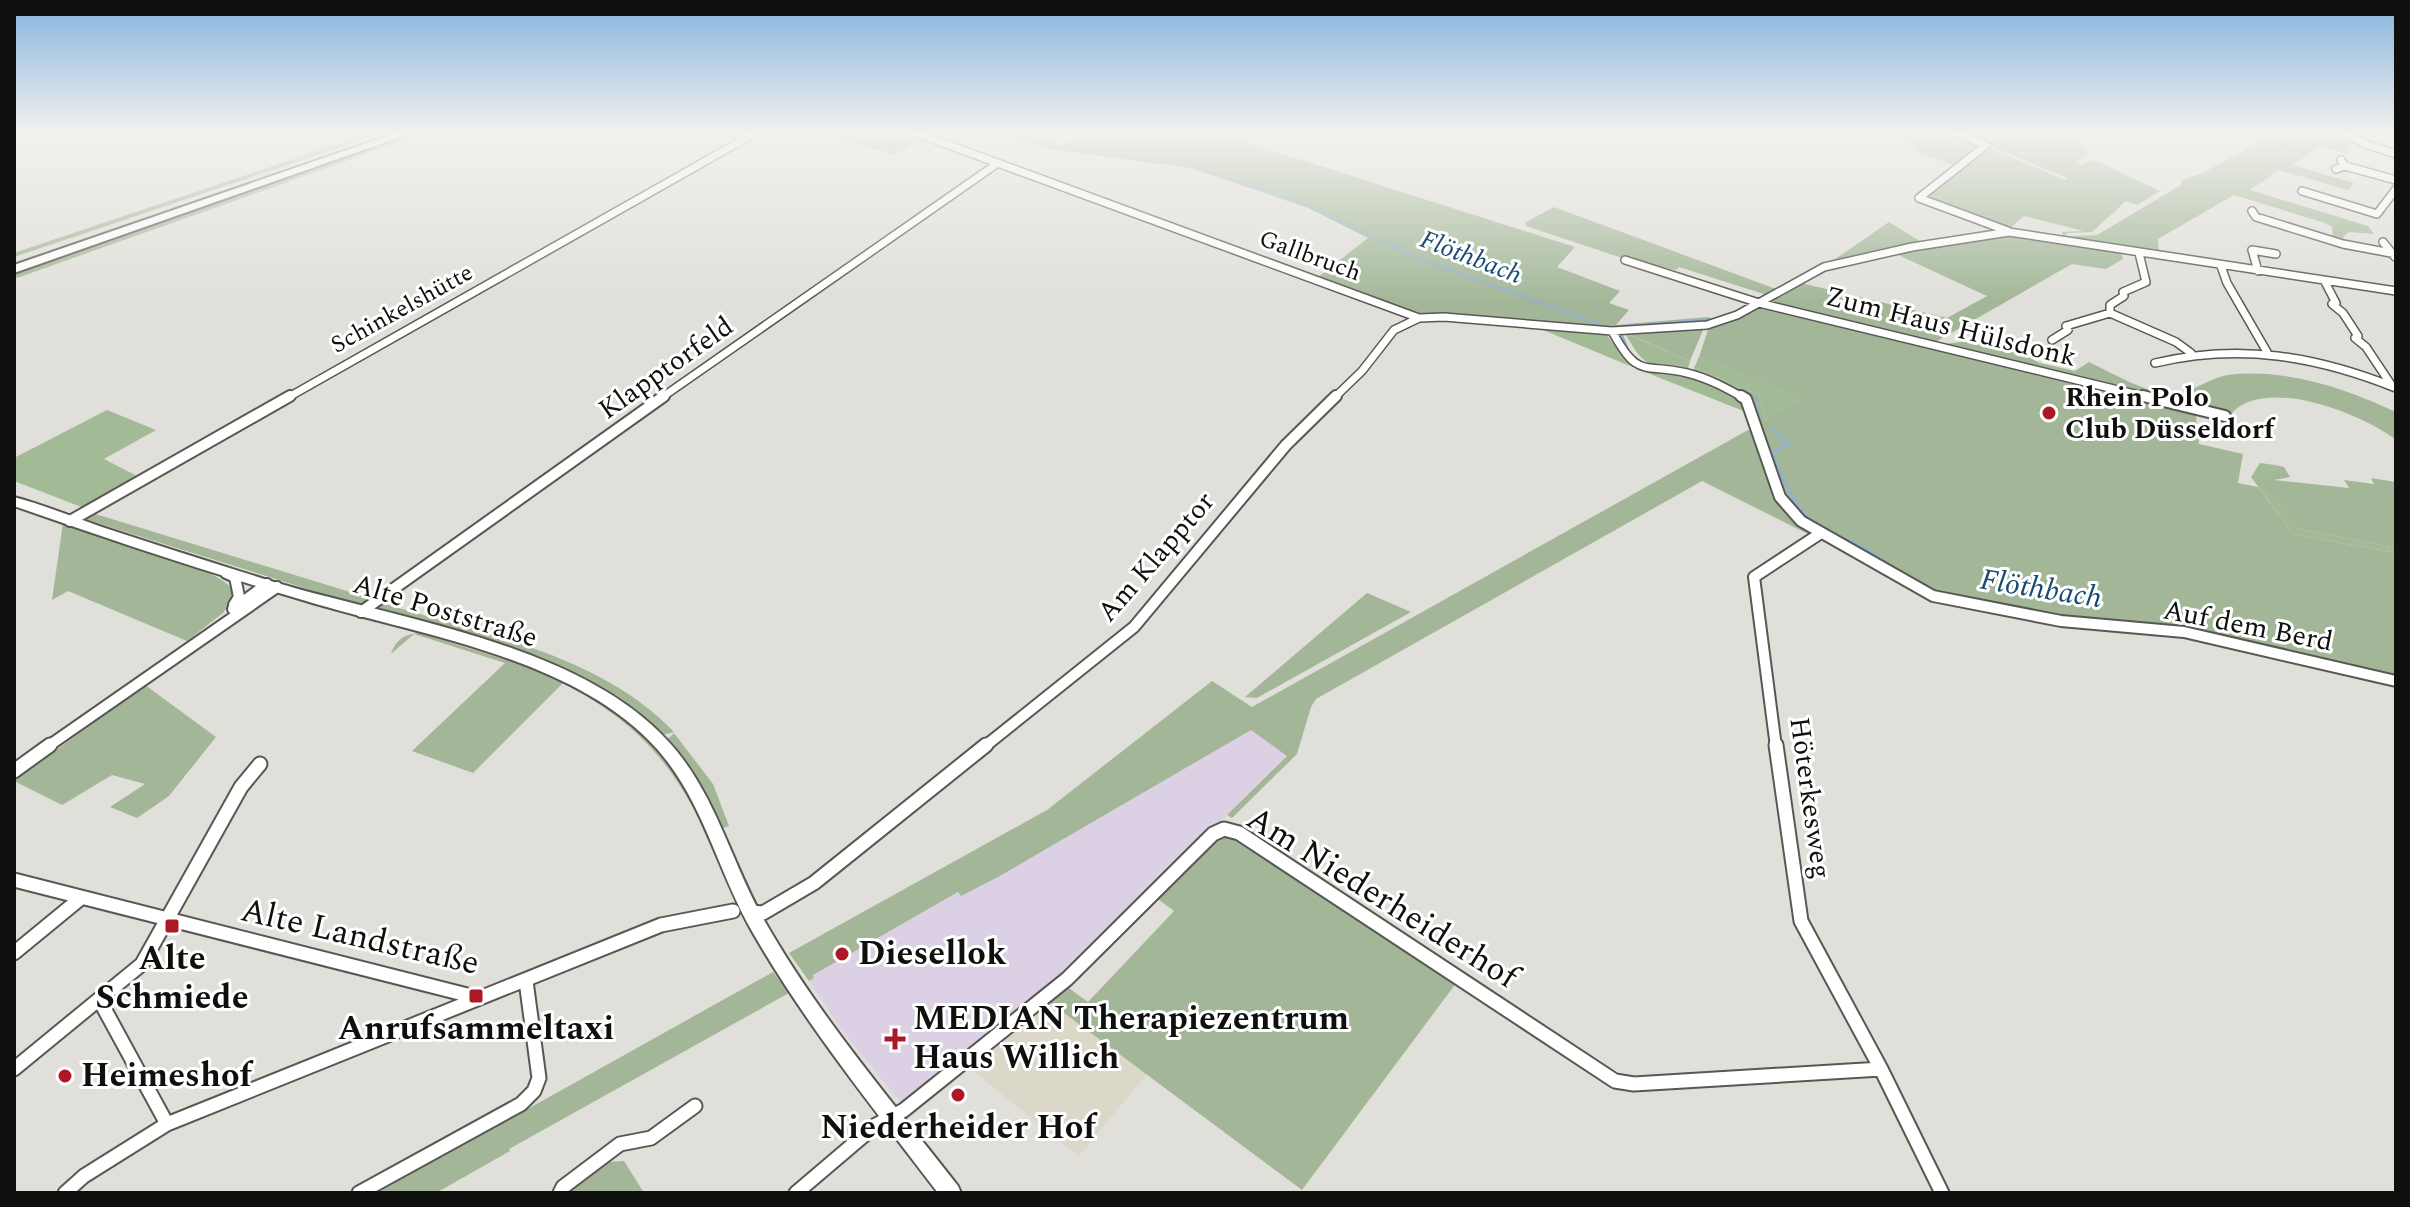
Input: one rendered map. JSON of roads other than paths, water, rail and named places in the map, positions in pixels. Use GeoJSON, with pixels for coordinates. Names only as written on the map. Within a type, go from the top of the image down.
{"type":"FeatureCollection","features":[{"type":"Feature","properties":{"kind":"highway"},"geometry":{"type":"LineString","coordinates":[[14,262],[228,189]]}},
{"type":"Feature","properties":{"kind":"highway"},"geometry":{"type":"LineString","coordinates":[[14,269],[244,189]]}},
{"type":"Feature","properties":{"kind":"street","name":"Schinkelshütte"},"geometry":{"type":"LineString","coordinates":[[70,521],[656,189]]}},
{"type":"Feature","properties":{"kind":"street","name":"Klapptorfeld"},"geometry":{"type":"LineString","coordinates":[[361,612],[484,522],[960,189]]}},
{"type":"Feature","properties":{"kind":"street","name":"Gallbruch"},"geometry":{"type":"LineString","coordinates":[[1070,189],[1419,318]]}},
{"type":"Feature","properties":{"kind":"street"},"geometry":{"type":"LineString","coordinates":[[1930,189],[1919,198],[2012,232],[2396,291]]}},
{"type":"Feature","properties":{"kind":"street"},"geometry":{"type":"LineString","coordinates":[[2293,195],[2299,189]]}},
{"type":"Feature","properties":{"kind":"street"},"geometry":{"type":"LineString","coordinates":[[2304,189],[2377,214],[2396,189]]}},
{"type":"Feature","properties":{"kind":"street"},"geometry":{"type":"LineString","coordinates":[[2246,220],[2254,214],[2368,251],[2395,256]]}},
{"type":"Feature","properties":{"kind":"street"},"geometry":{"type":"LineString","coordinates":[[1419,318],[1444,317],[1612,331],[1713,324],[1824,267],[1912,247],[2012,232]]}},
{"type":"Feature","properties":{"kind":"street"},"geometry":{"type":"LineString","coordinates":[[2383,242],[2395,256]]}},
{"type":"Feature","properties":{"kind":"street"},"geometry":{"type":"LineString","coordinates":[[2258,271],[2252,250],[2276,254]]}},
{"type":"Feature","properties":{"kind":"street"},"geometry":{"type":"LineString","coordinates":[[2110,313],[2111,304],[2124,296],[2123,292],[2147,281],[2139,253]]}},
{"type":"Feature","properties":{"kind":"street","name":"Zum Haus Hülsdonk"},"geometry":{"type":"LineString","coordinates":[[1625,260],[1759,303],[2225,416]]}},
{"type":"Feature","properties":{"kind":"street"},"geometry":{"type":"LineString","coordinates":[[2221,266],[2227,283],[2267,352]]}},
{"type":"Feature","properties":{"kind":"street"},"geometry":{"type":"LineString","coordinates":[[2325,282],[2336,303],[2332,304],[2343,313],[2358,336],[2365,339],[2370,346],[2366,347],[2394,387]]}},
{"type":"Feature","properties":{"kind":"street"},"geometry":{"type":"LineString","coordinates":[[2052,340],[2068,330],[2081,327],[2079,323],[2091,316],[2110,313],[2176,342],[2191,353]]}},
{"type":"Feature","properties":{"kind":"street","name":"Am Klapptor"},"geometry":{"type":"LineString","coordinates":[[742,912],[763,913],[814,883],[1134,627],[1286,445],[1362,371],[1394,330],[1419,318]]}},
{"type":"Feature","properties":{"kind":"street"},"geometry":{"type":"LineString","coordinates":[[1612,331],[1624,357],[1638,367],[1655,372],[1699,376],[1746,399],[1780,497],[1790,511],[1821,533]]}},
{"type":"Feature","properties":{"kind":"street"},"geometry":{"type":"LineString","coordinates":[[2155,363],[2191,353],[2223,350],[2267,352],[2354,372],[2394,387]]}},
{"type":"Feature","properties":{"kind":"street","name":"Alte Poststraße"},"geometry":{"type":"LineString","coordinates":[[14,501],[272,586],[518,658],[596,691],[632,715],[661,743],[691,781],[742,912],[951,1193]]}},
{"type":"Feature","properties":{"kind":"street","name":"Auf dem Berd"},"geometry":{"type":"LineString","coordinates":[[1821,533],[1854,549],[1920,591],[1952,601],[2061,621],[2184,632],[2396,681]]}},
{"type":"Feature","properties":{"kind":"street","name":"Höterkesweg"},"geometry":{"type":"LineString","coordinates":[[1821,533],[1761,571],[1754,577],[1753,584],[1801,921],[1881,1069],[1942,1193]]}},
{"type":"Feature","properties":{"kind":"street"},"geometry":{"type":"LineString","coordinates":[[210,565],[235,577],[239,597],[230,611]]}},
{"type":"Feature","properties":{"kind":"street"},"geometry":{"type":"LineString","coordinates":[[189,646],[230,611],[272,586]]}},
{"type":"Feature","properties":{"kind":"street"},"geometry":{"type":"LineString","coordinates":[[14,771],[272,586]]}},
{"type":"Feature","properties":{"kind":"street"},"geometry":{"type":"LineString","coordinates":[[14,1069],[142,964],[241,787],[260,764]]}},
{"type":"Feature","properties":{"kind":"street","name":"Am Niederheiderhof"},"geometry":{"type":"LineString","coordinates":[[893,1116],[1067,979],[1213,834],[1228,829],[1239,833],[1615,1081],[1634,1084],[1881,1069]]}},
{"type":"Feature","properties":{"kind":"street","name":"Alte Landstraße"},"geometry":{"type":"LineString","coordinates":[[14,880],[479,998],[661,925],[742,912]]}},
{"type":"Feature","properties":{"kind":"street"},"geometry":{"type":"LineString","coordinates":[[14,953],[81,898]]}},
{"type":"Feature","properties":{"kind":"street"},"geometry":{"type":"LineString","coordinates":[[359,1193],[521,1104],[534,1091],[539,1078],[526,981]]}},
{"type":"Feature","properties":{"kind":"street"},"geometry":{"type":"LineString","coordinates":[[65,1193],[84,1176],[167,1124],[479,998]]}},
{"type":"Feature","properties":{"kind":"street"},"geometry":{"type":"LineString","coordinates":[[100,1001],[167,1124]]}},
{"type":"Feature","properties":{"kind":"street"},"geometry":{"type":"LineString","coordinates":[[560,1193],[563,1187],[620,1144],[651,1138],[695,1106]]}},
{"type":"Feature","properties":{"kind":"street"},"geometry":{"type":"LineString","coordinates":[[796,1193],[876,1125],[893,1116]]}},
{"type":"Feature","properties":{"kind":"waterway","name":"Flöthbach"},"geometry":{"type":"LineString","coordinates":[[1261,189],[1305,204],[1418,258],[1607,327],[1709,319]]}},
{"type":"Feature","properties":{"kind":"waterway","name":"Flöthbach"},"geometry":{"type":"LineString","coordinates":[[1622,335],[1630,354],[1644,363]]}},
{"type":"Feature","properties":{"kind":"waterway","name":"Flöthbach"},"geometry":{"type":"LineString","coordinates":[[1695,371],[1708,376]]}},
{"type":"Feature","properties":{"kind":"waterway","name":"Flöthbach"},"geometry":{"type":"LineString","coordinates":[[1719,381],[1753,397]]}},
{"type":"Feature","properties":{"kind":"waterway","name":"Flöthbach"},"geometry":{"type":"LineString","coordinates":[[1753,397],[1760,421]]}},
{"type":"Feature","properties":{"kind":"waterway","name":"Flöthbach"},"geometry":{"type":"LineString","coordinates":[[1773,429],[1788,444],[1772,453],[1776,463],[1794,498],[1812,522]]}},
{"type":"Feature","properties":{"kind":"waterway","name":"Flöthbach"},"geometry":{"type":"LineString","coordinates":[[1829,531],[1868,550],[1892,567]]}},
{"type":"Feature","properties":{"kind":"waterway","name":"Flöthbach"},"geometry":{"type":"LineString","coordinates":[[2054,615],[2070,617]]}},
{"type":"Feature","properties":{"kind":"place","name":"Rhein Polo Club Düsseldorf"},"geometry":{"type":"Point","coordinates":[2049,413]}},
{"type":"Feature","properties":{"kind":"place","name":"Alte Schmiede"},"geometry":{"type":"Point","coordinates":[172,926]}},
{"type":"Feature","properties":{"kind":"place","name":"Diesellok"},"geometry":{"type":"Point","coordinates":[842,954]}},
{"type":"Feature","properties":{"kind":"place","name":"Anrufsammeltaxi"},"geometry":{"type":"Point","coordinates":[476,996]}},
{"type":"Feature","properties":{"kind":"place","name":"MEDIAN Therapiezentrum Haus Willich"},"geometry":{"type":"Point","coordinates":[895,1039]}},
{"type":"Feature","properties":{"kind":"place","name":"Heimeshof"},"geometry":{"type":"Point","coordinates":[65,1076]}},
{"type":"Feature","properties":{"kind":"place","name":"Niederheider Hof"},"geometry":{"type":"Point","coordinates":[958,1095]}}]}
